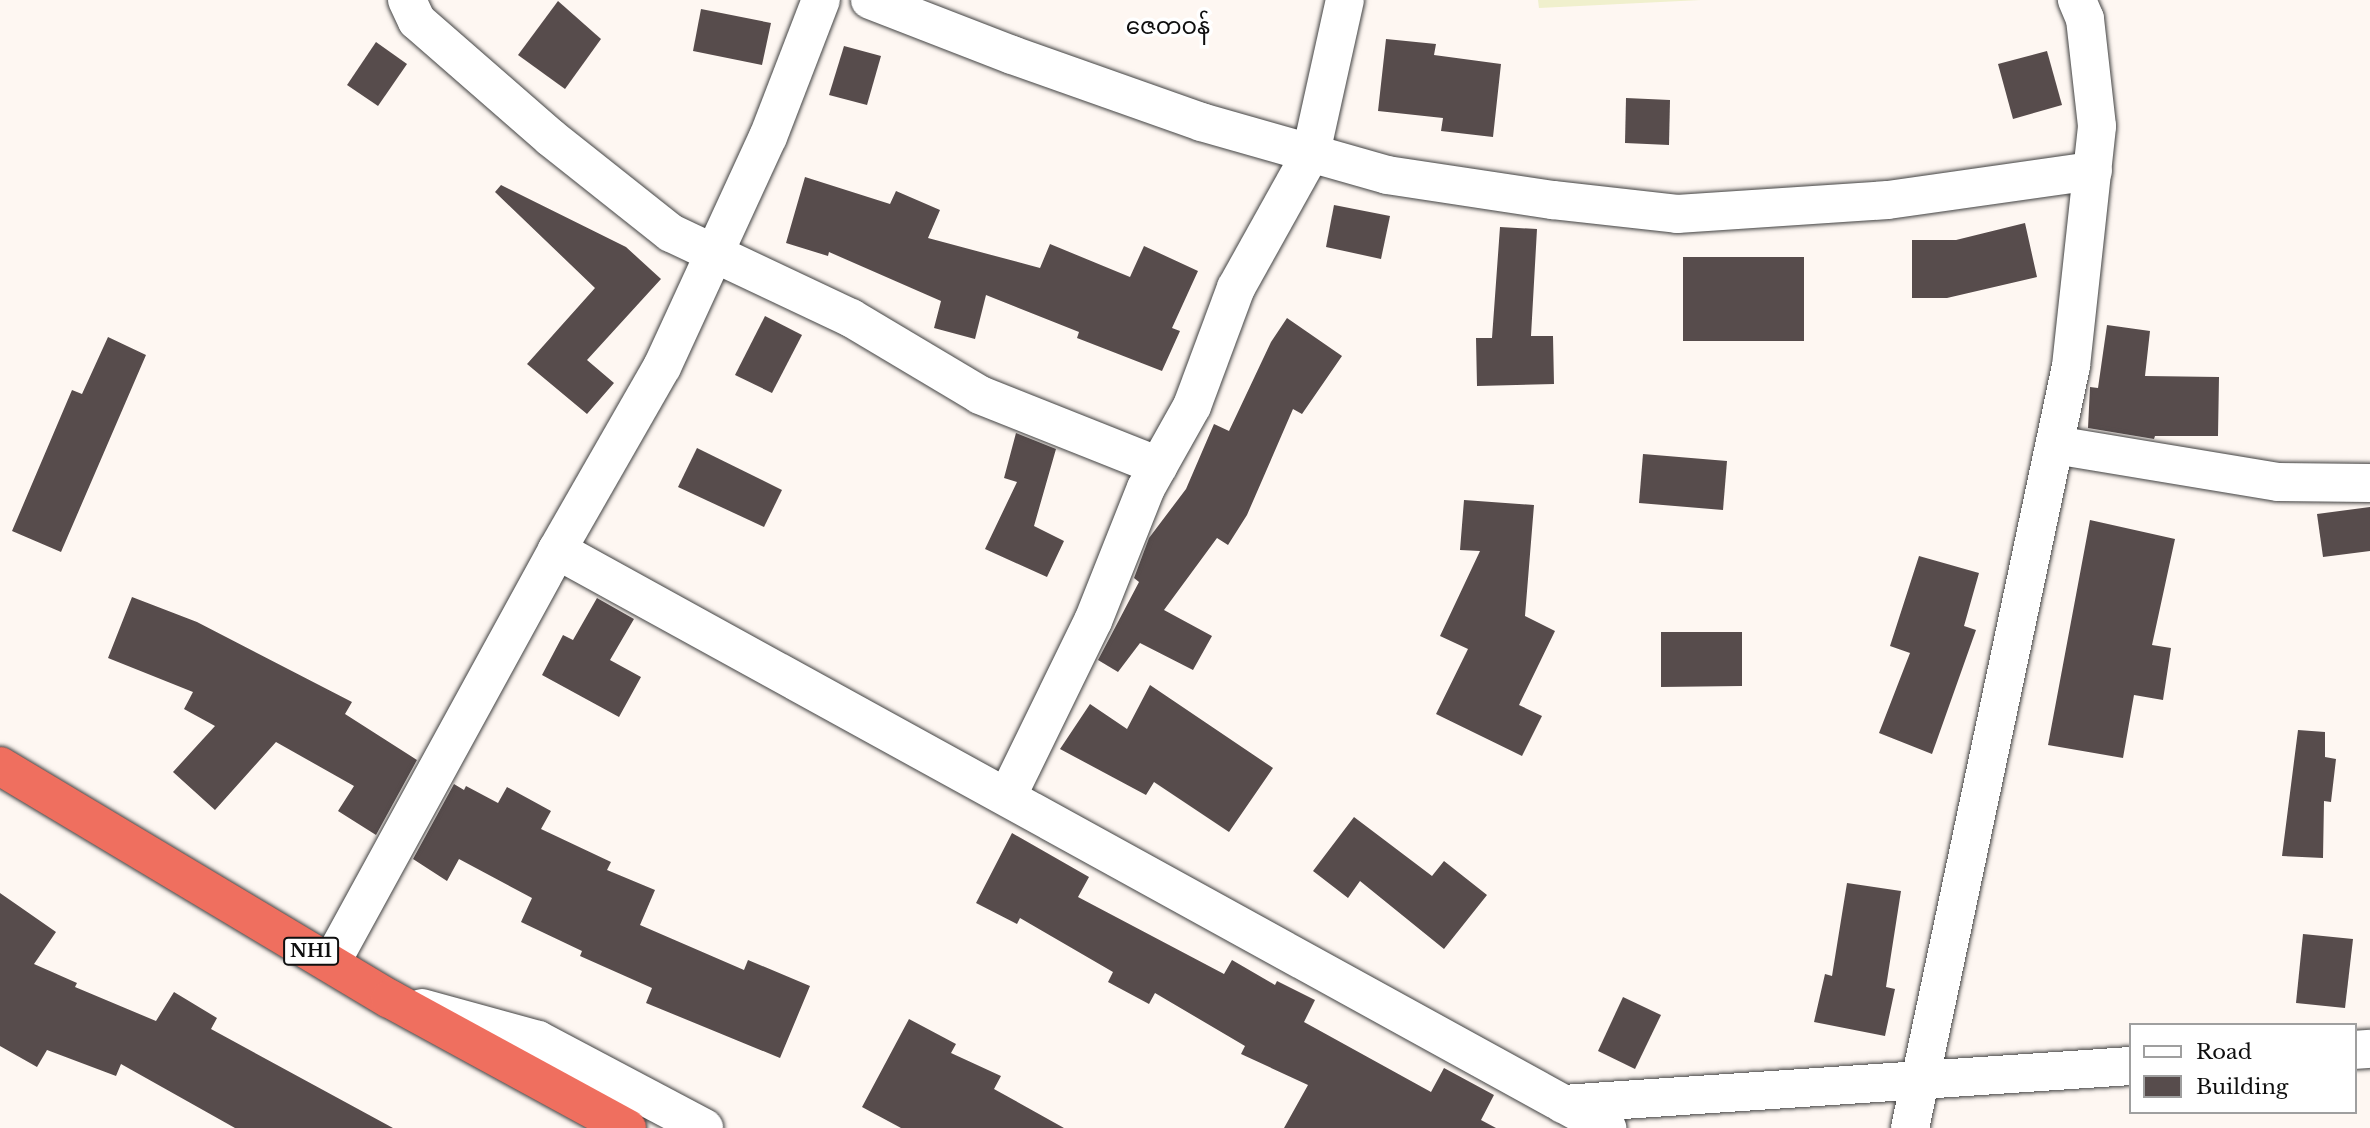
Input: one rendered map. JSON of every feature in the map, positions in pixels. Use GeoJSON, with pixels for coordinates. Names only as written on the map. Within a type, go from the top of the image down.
{"type":"FeatureCollection","features":[{"type":"Feature","properties":{"kind":"highway","name":"NH1"},"geometry":{"type":"LineString","coordinates":[[0,766],[390,999],[626,1128]]}},
{"type":"Feature","properties":{"kind":"street"},"geometry":{"type":"LineString","coordinates":[[407,0],[417,21],[551,138],[671,233],[851,318],[980,395],[1158,466]]}},
{"type":"Feature","properties":{"kind":"street"},"geometry":{"type":"LineString","coordinates":[[331,963],[557,550],[662,367],[768,136],[821,0]]}},
{"type":"Feature","properties":{"kind":"street"},"geometry":{"type":"LineString","coordinates":[[870,0],[1012,55],[1188,117],[1387,175],[1677,214],[1888,201],[2092,171]]}},
{"type":"Feature","properties":{"kind":"street"},"geometry":{"type":"LineString","coordinates":[[1007,797],[1093,621],[1146,488],[1192,406],[1236,288],[1311,153],[1345,0]]}},
{"type":"Feature","properties":{"kind":"street"},"geometry":{"type":"LineString","coordinates":[[1910,1128],[2071,366],[2097,126],[2085,19],[2077,0]]}},
{"type":"Feature","properties":{"kind":"street"},"geometry":{"type":"LineString","coordinates":[[2054,445],[2277,482],[2370,483]]}},
{"type":"Feature","properties":{"kind":"street"},"geometry":{"type":"LineString","coordinates":[[557,550],[1607,1128]]}},
{"type":"Feature","properties":{"kind":"street"},"geometry":{"type":"LineString","coordinates":[[390,999],[538,1040],[704,1128]]}},
{"type":"Feature","properties":{"kind":"street"},"geometry":{"type":"LineString","coordinates":[[1563,1104],[2128,1066]]}},
{"type":"Feature","properties":{"kind":"green space"},"geometry":{"type":"Polygon","coordinates":[[[1538,0],[1701,0],[1539,8],[1538,0]]]}},
{"type":"Feature","properties":{"kind":"building"},"geometry":{"type":"Polygon","coordinates":[[[558,1],[601,39],[565,89],[518,55],[558,1]]]}},
{"type":"Feature","properties":{"kind":"building"},"geometry":{"type":"Polygon","coordinates":[[[701,9],[771,23],[762,65],[693,51],[701,9]]]}},
{"type":"Feature","properties":{"kind":"building"},"geometry":{"type":"Polygon","coordinates":[[[1386,39],[1436,44],[1434,55],[1501,64],[1493,137],[1441,131],[1443,118],[1378,111],[1386,39]]]}},
{"type":"Feature","properties":{"kind":"building"},"geometry":{"type":"Polygon","coordinates":[[[376,42],[407,64],[378,106],[347,85],[376,42]]]}},
{"type":"Feature","properties":{"kind":"building"},"geometry":{"type":"Polygon","coordinates":[[[844,46],[881,56],[867,105],[829,95],[844,46]]]}},
{"type":"Feature","properties":{"kind":"building"},"geometry":{"type":"Polygon","coordinates":[[[2047,51],[2062,105],[2013,119],[1998,64],[2047,51]]]}},
{"type":"Feature","properties":{"kind":"building"},"geometry":{"type":"Polygon","coordinates":[[[1626,98],[1670,100],[1669,145],[1625,143],[1626,98]]]}},
{"type":"Feature","properties":{"kind":"building"},"geometry":{"type":"Polygon","coordinates":[[[805,177],[890,204],[896,191],[940,210],[928,238],[1040,268],[1050,244],[1130,277],[1144,246],[1198,271],[1172,328],[1180,331],[1162,371],[1077,338],[1079,332],[986,295],[975,339],[934,328],[941,301],[829,252],[828,256],[786,243],[805,177]]]}},
{"type":"Feature","properties":{"kind":"building"},"geometry":{"type":"Polygon","coordinates":[[[501,185],[626,247],[661,279],[587,360],[614,383],[587,414],[527,364],[595,288],[495,192],[501,185]]]}},
{"type":"Feature","properties":{"kind":"building"},"geometry":{"type":"Polygon","coordinates":[[[1334,205],[1390,216],[1381,259],[1326,247],[1334,205]]]}},
{"type":"Feature","properties":{"kind":"building"},"geometry":{"type":"Polygon","coordinates":[[[2025,223],[2037,277],[1947,298],[1912,298],[1912,240],[1956,240],[2025,223]]]}},
{"type":"Feature","properties":{"kind":"building"},"geometry":{"type":"Polygon","coordinates":[[[1500,227],[1537,229],[1531,336],[1553,336],[1554,384],[1477,386],[1476,338],[1492,338],[1500,227]]]}},
{"type":"Feature","properties":{"kind":"building"},"geometry":{"type":"Polygon","coordinates":[[[1683,257],[1804,257],[1804,341],[1683,341],[1683,257]]]}},
{"type":"Feature","properties":{"kind":"building"},"geometry":{"type":"Polygon","coordinates":[[[765,316],[802,335],[772,393],[735,375],[765,316]]]}},
{"type":"Feature","properties":{"kind":"building"},"geometry":{"type":"Polygon","coordinates":[[[1287,318],[1342,356],[1302,414],[1293,409],[1247,515],[1228,545],[1217,538],[1164,610],[1212,636],[1193,670],[1140,643],[1118,672],[1098,660],[1139,582],[1134,578],[1149,538],[1186,489],[1214,424],[1229,431],[1271,342],[1287,318]]]}},
{"type":"Feature","properties":{"kind":"building"},"geometry":{"type":"Polygon","coordinates":[[[2107,325],[2150,331],[2145,376],[2219,377],[2218,436],[2155,436],[2154,439],[2088,428],[2090,387],[2098,388],[2107,325]]]}},
{"type":"Feature","properties":{"kind":"building"},"geometry":{"type":"Polygon","coordinates":[[[108,337],[146,355],[61,552],[12,531],[72,390],[82,394],[108,337]]]}},
{"type":"Feature","properties":{"kind":"building"},"geometry":{"type":"Polygon","coordinates":[[[1016,433],[1056,449],[1034,526],[1064,541],[1047,577],[985,549],[1017,482],[1004,478],[1016,433]]]}},
{"type":"Feature","properties":{"kind":"building"},"geometry":{"type":"Polygon","coordinates":[[[697,448],[782,490],[764,527],[678,487],[697,448]]]}},
{"type":"Feature","properties":{"kind":"building"},"geometry":{"type":"Polygon","coordinates":[[[1643,454],[1727,461],[1723,510],[1639,503],[1643,454]]]}},
{"type":"Feature","properties":{"kind":"building"},"geometry":{"type":"Polygon","coordinates":[[[1464,500],[1534,505],[1525,616],[1555,631],[1519,705],[1542,716],[1522,756],[1436,714],[1468,649],[1440,636],[1480,551],[1460,550],[1464,500]]]}},
{"type":"Feature","properties":{"kind":"building"},"geometry":{"type":"Polygon","coordinates":[[[2370,507],[2370,551],[2323,557],[2317,514],[2370,507]]]}},
{"type":"Feature","properties":{"kind":"building"},"geometry":{"type":"Polygon","coordinates":[[[2090,520],[2175,539],[2152,645],[2171,648],[2163,700],[2134,695],[2123,758],[2048,745],[2090,520]]]}},
{"type":"Feature","properties":{"kind":"building"},"geometry":{"type":"Polygon","coordinates":[[[1919,556],[1979,573],[1964,626],[1976,630],[1932,754],[1879,733],[1910,653],[1890,646],[1919,556]]]}},
{"type":"Feature","properties":{"kind":"building"},"geometry":{"type":"Polygon","coordinates":[[[132,597],[197,622],[352,702],[345,714],[417,760],[376,835],[338,811],[354,786],[276,742],[215,810],[173,772],[215,726],[184,709],[193,692],[108,658],[132,597]]]}},
{"type":"Feature","properties":{"kind":"building"},"geometry":{"type":"Polygon","coordinates":[[[597,598],[634,619],[610,660],[641,677],[619,717],[542,675],[563,635],[573,640],[597,598]]]}},
{"type":"Feature","properties":{"kind":"building"},"geometry":{"type":"Polygon","coordinates":[[[1661,632],[1742,632],[1742,686],[1661,687],[1661,632]]]}},
{"type":"Feature","properties":{"kind":"building"},"geometry":{"type":"Polygon","coordinates":[[[1150,685],[1273,768],[1229,832],[1154,782],[1146,795],[1060,749],[1090,704],[1127,729],[1150,685]]]}},
{"type":"Feature","properties":{"kind":"building"},"geometry":{"type":"Polygon","coordinates":[[[2298,730],[2325,732],[2325,757],[2336,759],[2331,802],[2324,801],[2323,858],[2282,856],[2298,730]]]}},
{"type":"Feature","properties":{"kind":"building"},"geometry":{"type":"Polygon","coordinates":[[[454,784],[464,790],[466,786],[498,803],[507,787],[551,811],[541,829],[611,862],[607,870],[655,890],[640,925],[744,970],[748,960],[810,986],[780,1058],[646,1003],[652,988],[580,956],[582,951],[521,922],[532,898],[459,859],[447,881],[413,859],[454,784]]]}},
{"type":"Feature","properties":{"kind":"building"},"geometry":{"type":"Polygon","coordinates":[[[1354,817],[1432,876],[1444,861],[1487,895],[1444,949],[1360,881],[1348,898],[1313,871],[1354,817]]]}},
{"type":"Feature","properties":{"kind":"building"},"geometry":{"type":"Polygon","coordinates":[[[1012,833],[1089,877],[1078,897],[1224,974],[1232,960],[1275,985],[1277,981],[1315,1000],[1304,1022],[1431,1092],[1444,1068],[1494,1095],[1481,1120],[1496,1128],[1284,1128],[1308,1085],[1241,1054],[1245,1046],[1155,993],[1149,1004],[1108,982],[1113,972],[1020,918],[1017,924],[976,903],[1012,833]]]}},
{"type":"Feature","properties":{"kind":"building"},"geometry":{"type":"Polygon","coordinates":[[[1847,883],[1901,891],[1886,987],[1895,989],[1885,1036],[1814,1022],[1825,974],[1832,976],[1847,883]]]}},
{"type":"Feature","properties":{"kind":"building"},"geometry":{"type":"Polygon","coordinates":[[[0,893],[56,932],[34,964],[77,983],[75,987],[156,1021],[174,992],[217,1018],[211,1029],[393,1128],[235,1128],[121,1064],[116,1076],[47,1050],[37,1067],[0,1046],[0,893]]]}},
{"type":"Feature","properties":{"kind":"building"},"geometry":{"type":"Polygon","coordinates":[[[2303,934],[2353,939],[2345,1008],[2296,1003],[2303,934]]]}},
{"type":"Feature","properties":{"kind":"building"},"geometry":{"type":"Polygon","coordinates":[[[1623,997],[1661,1015],[1635,1069],[1598,1051],[1623,997]]]}},
{"type":"Feature","properties":{"kind":"building"},"geometry":{"type":"Polygon","coordinates":[[[909,1019],[956,1044],[951,1053],[1001,1076],[994,1089],[1064,1128],[901,1128],[862,1107],[909,1019]]]}},
{"type":"Feature","properties":{"kind":"district","name":"ဇေတဝန်"},"geometry":{"type":"Point","coordinates":[1168,26]}}]}
